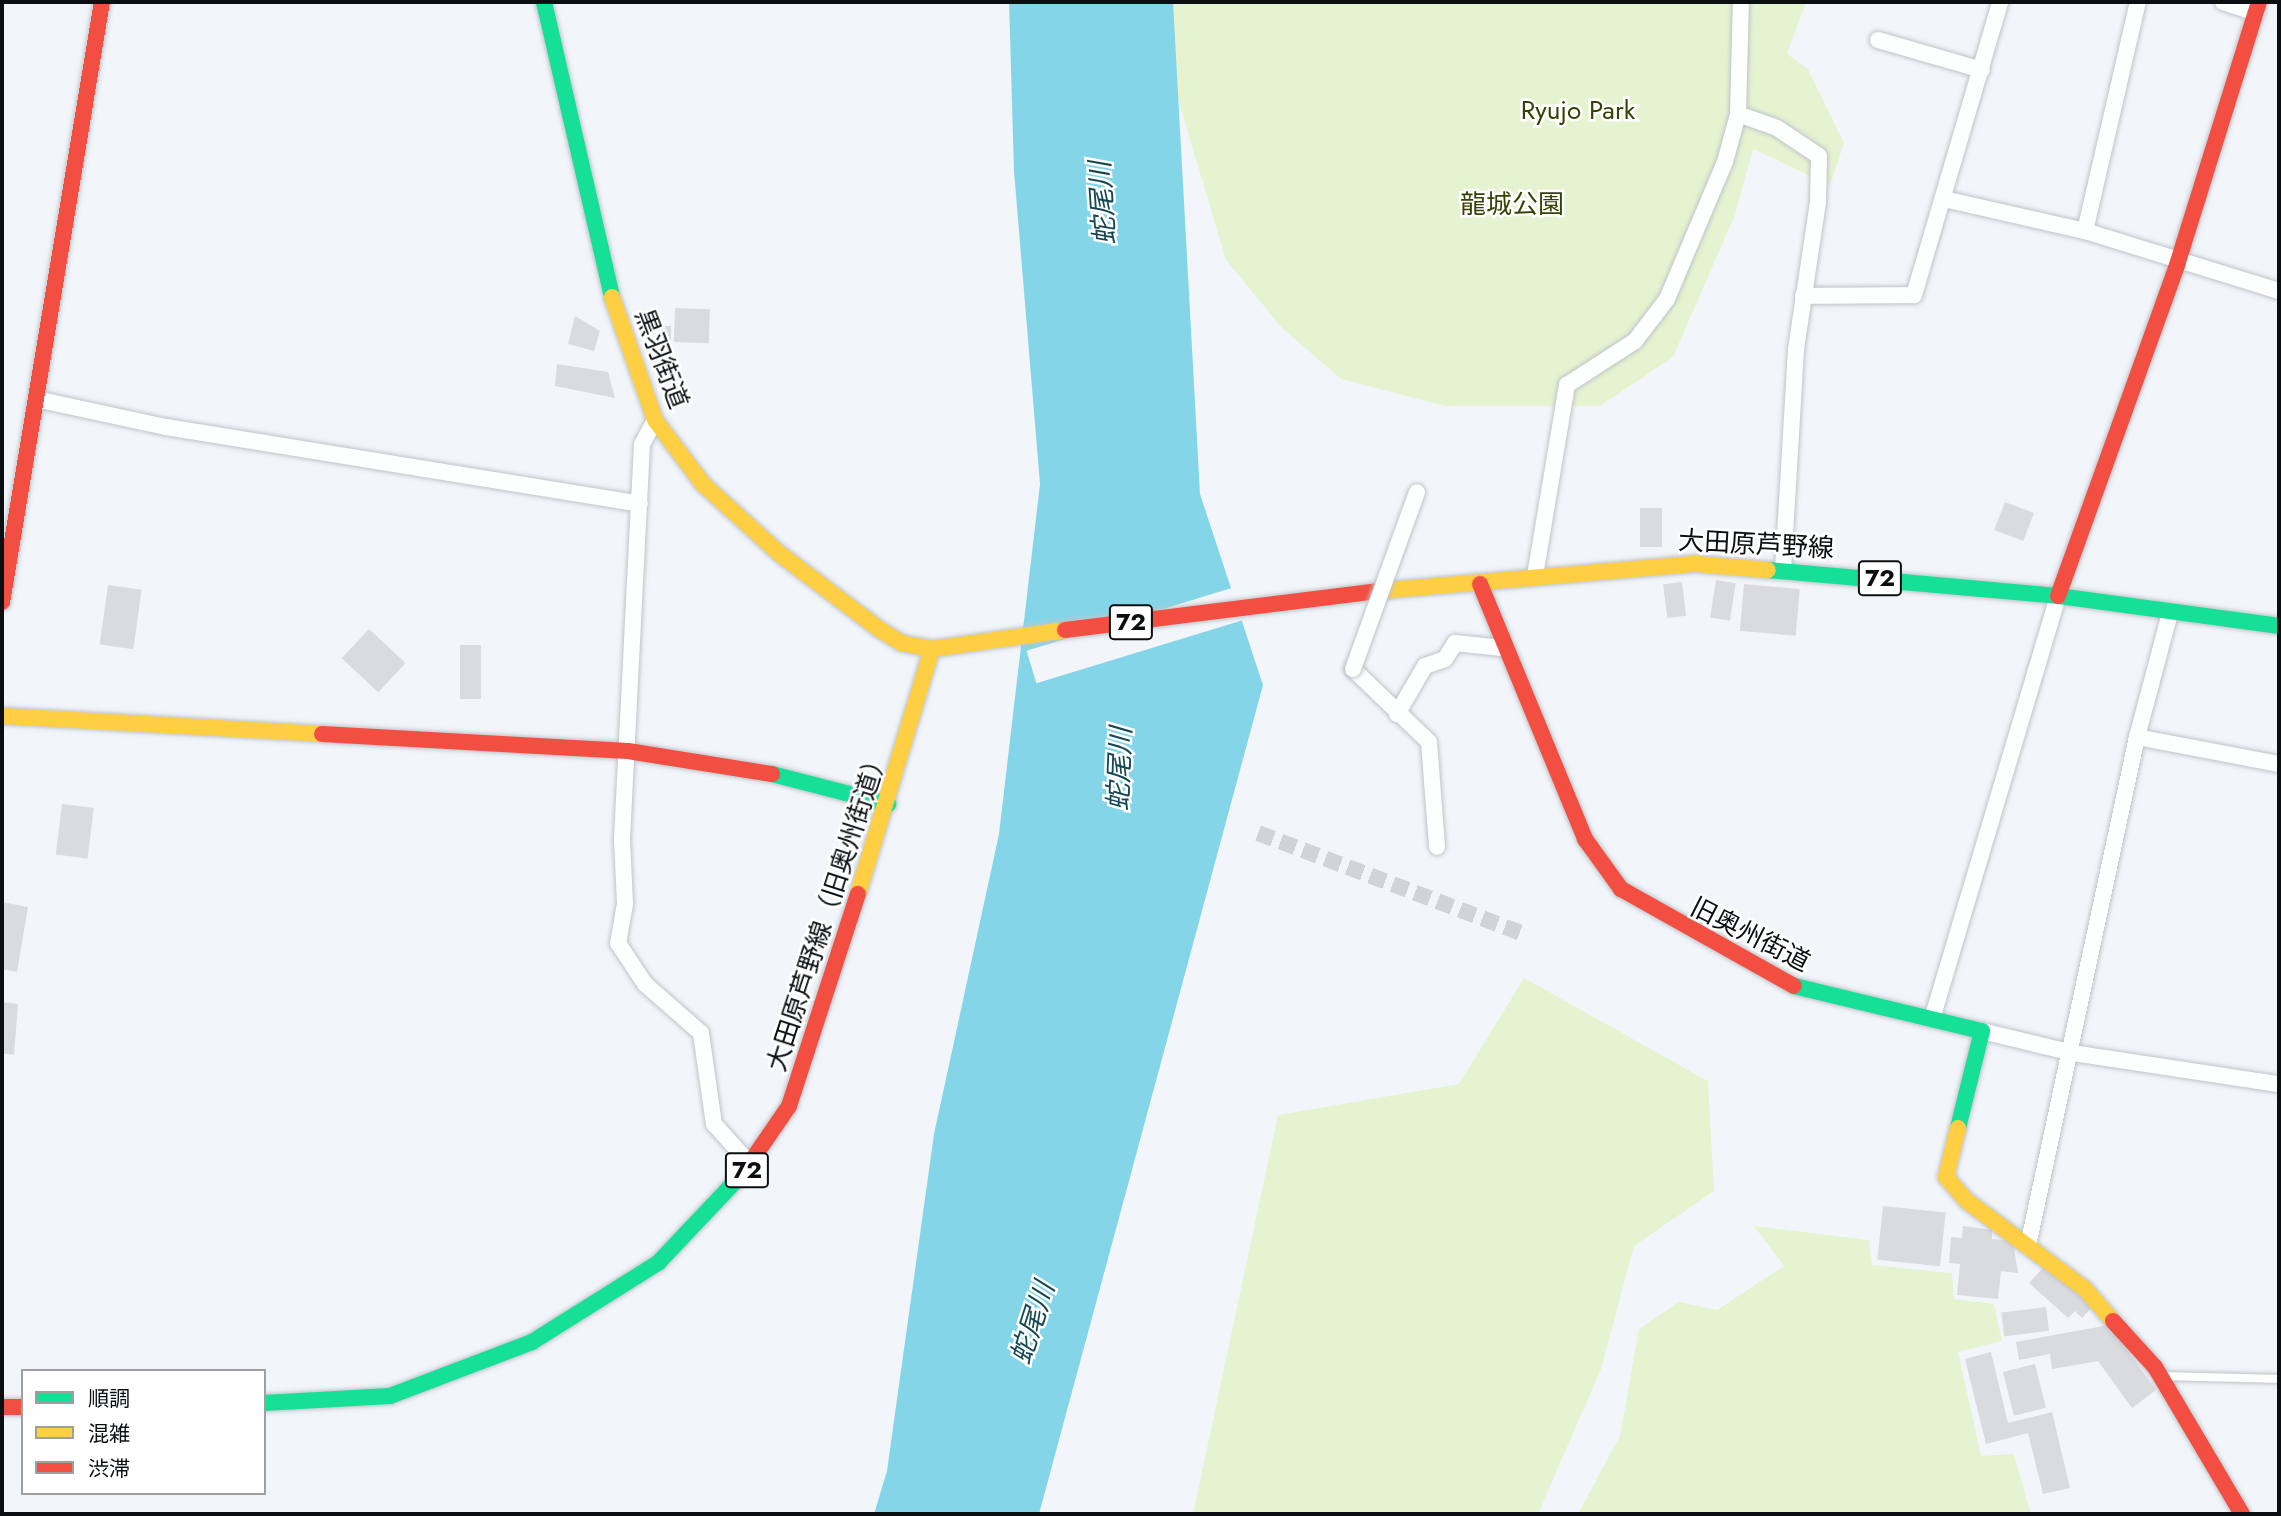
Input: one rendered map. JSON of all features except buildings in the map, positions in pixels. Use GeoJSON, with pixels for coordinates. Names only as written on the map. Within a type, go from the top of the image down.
{"type":"FeatureCollection","features":[{"type":"Feature","properties":{"kind":"street"},"geometry":{"type":"LineString","coordinates":[[2,602],[102,2]]}},
{"type":"Feature","properties":{"kind":"street","name":"黒羽街道"},"geometry":{"type":"LineString","coordinates":[[544,2],[613,299],[656,419],[703,484],[780,554],[901,643],[932,649]]}},
{"type":"Feature","properties":{"kind":"street"},"geometry":{"type":"LineString","coordinates":[[1535,576],[1567,385],[1635,341],[1667,299],[1703,225],[1738,114],[1741,2]]}},
{"type":"Feature","properties":{"kind":"street"},"geometry":{"type":"LineString","coordinates":[[1803,296],[1914,295],[2000,2]]}},
{"type":"Feature","properties":{"kind":"street"},"geometry":{"type":"LineString","coordinates":[[2085,232],[2138,2]]}},
{"type":"Feature","properties":{"kind":"street"},"geometry":{"type":"LineString","coordinates":[[1931,1018],[2058,596],[2177,265],[2258,7],[2223,2]]}},
{"type":"Feature","properties":{"kind":"street"},"geometry":{"type":"LineString","coordinates":[[1878,40],[1982,70]]}},
{"type":"Feature","properties":{"kind":"street"},"geometry":{"type":"LineString","coordinates":[[1738,114],[1777,128],[1819,156],[1803,296],[1783,568]]}},
{"type":"Feature","properties":{"kind":"street"},"geometry":{"type":"LineString","coordinates":[[1944,199],[2085,232],[2177,265],[2279,291]]}},
{"type":"Feature","properties":{"kind":"street"},"geometry":{"type":"LineString","coordinates":[[36,399],[166,427],[640,504]]}},
{"type":"Feature","properties":{"kind":"street"},"geometry":{"type":"LineString","coordinates":[[656,419],[642,444],[628,751],[625,904],[618,943],[645,984],[701,1033],[714,1124],[751,1166]]}},
{"type":"Feature","properties":{"kind":"street"},"geometry":{"type":"LineString","coordinates":[[1417,492],[1353,669],[1429,742],[1437,847]]}},
{"type":"Feature","properties":{"kind":"street","name":"大田原芦野線"},"geometry":{"type":"LineString","coordinates":[[1480,584],[1535,576],[1696,564],[1783,568],[2058,596],[2279,626]]}},
{"type":"Feature","properties":{"kind":"street","name":"72"},"geometry":{"type":"LineString","coordinates":[[932,649],[972,646],[1290,599],[1480,584]]}},
{"type":"Feature","properties":{"kind":"street","name":"旧奥州街道"},"geometry":{"type":"LineString","coordinates":[[1480,584],[1502,648],[1585,839],[1621,889],[1774,979],[1817,995],[1931,1018],[2073,1053],[2279,1084]]}},
{"type":"Feature","properties":{"kind":"street"},"geometry":{"type":"LineString","coordinates":[[2029,1241],[2073,1053],[2137,737],[2170,613]]}},
{"type":"Feature","properties":{"kind":"street"},"geometry":{"type":"LineString","coordinates":[[1397,714],[1425,666],[1446,659],[1455,643],[1502,648]]}},
{"type":"Feature","properties":{"kind":"street","name":"大田原芦野線（旧奥州街道）"},"geometry":{"type":"LineString","coordinates":[[266,1403],[390,1396],[428,1387],[532,1342],[658,1263],[693,1234],[751,1166],[789,1107],[808,1058],[888,804],[932,649]]}},
{"type":"Feature","properties":{"kind":"street"},"geometry":{"type":"LineString","coordinates":[[2,716],[628,751],[760,771],[888,804]]}},
{"type":"Feature","properties":{"kind":"street"},"geometry":{"type":"LineString","coordinates":[[2137,737],[2279,764]]}},
{"type":"Feature","properties":{"kind":"street"},"geometry":{"type":"LineString","coordinates":[[1982,1031],[1945,1177],[1967,1201],[2029,1241],[2085,1289],[2160,1376],[2242,1514]]}},
{"type":"Feature","properties":{"kind":"street"},"geometry":{"type":"LineString","coordinates":[[2,1407],[21,1406]]}},
{"type":"Feature","properties":{"kind":"lane"},"geometry":{"type":"LineString","coordinates":[[2160,1376],[2279,1380]]}},
{"type":"Feature","properties":{"kind":"green space","name":"龍城公園"},"geometry":{"type":"Polygon","coordinates":[[[1157,2],[1806,2],[1787,54],[1808,69],[1844,143],[1830,185],[1753,149],[1735,215],[1673,357],[1600,406],[1445,406],[1341,379],[1282,328],[1226,260],[1156,25],[1157,2]]]}},
{"type":"Feature","properties":{"kind":"green space"},"geometry":{"type":"Polygon","coordinates":[[[1524,978],[1708,1081],[1714,1191],[1634,1246],[1601,1369],[1538,1514],[1193,1514],[1278,1115],[1459,1084],[1524,978]]]}},
{"type":"Feature","properties":{"kind":"green space"},"geometry":{"type":"Polygon","coordinates":[[[1754,1226],[1869,1240],[1872,1265],[1952,1273],[1954,1299],[1994,1304],[2002,1341],[1958,1352],[1981,1456],[2014,1454],[2031,1514],[1578,1514],[1620,1436],[1639,1329],[1679,1302],[1717,1310],[1784,1266],[1754,1226]]]}},
{"type":"Feature","properties":{"kind":"water","name":"蛇尾川"},"geometry":{"type":"Polygon","coordinates":[[[1009,2],[1173,2],[1200,494],[1263,685],[1039,1514],[874,1514],[887,1471],[934,1134],[999,834],[1040,484],[1014,171],[1009,2]]]}},
{"type":"Feature","properties":{"kind":"pier"},"geometry":{"type":"Polygon","coordinates":[[[1235,587],[1245,620],[1036,683],[1027,651],[1235,587]]]}},
{"type":"Feature","properties":{"kind":"tunnel"},"geometry":{"type":"LineString","coordinates":[[1258,833],[1526,935]]}},
{"type":"Feature","properties":{"kind":"traffic: fast"},"geometry":{"type":"LineString","coordinates":[[544,2],[612,297]]}},
{"type":"Feature","properties":{"kind":"traffic: fast"},"geometry":{"type":"LineString","coordinates":[[1768,570],[2058,596],[2279,626]]}},
{"type":"Feature","properties":{"kind":"traffic: fast"},"geometry":{"type":"LineString","coordinates":[[772,774],[888,804]]}},
{"type":"Feature","properties":{"kind":"traffic: fast"},"geometry":{"type":"LineString","coordinates":[[1794,986],[1982,1031],[1958,1128]]}},
{"type":"Feature","properties":{"kind":"traffic: fast"},"geometry":{"type":"LineString","coordinates":[[266,1403],[390,1396],[532,1342],[658,1263],[743,1173]]}},
{"type":"Feature","properties":{"kind":"traffic: slow"},"geometry":{"type":"LineString","coordinates":[[612,297],[655,420],[703,484],[780,554],[879,629],[901,643],[932,649]]}},
{"type":"Feature","properties":{"kind":"traffic: slow"},"geometry":{"type":"LineString","coordinates":[[1378,591],[1696,564],[1768,570]]}},
{"type":"Feature","properties":{"kind":"traffic: slow"},"geometry":{"type":"LineString","coordinates":[[858,894],[932,649],[1065,630]]}},
{"type":"Feature","properties":{"kind":"traffic: slow"},"geometry":{"type":"LineString","coordinates":[[2,716],[322,734]]}},
{"type":"Feature","properties":{"kind":"traffic: slow"},"geometry":{"type":"LineString","coordinates":[[1958,1128],[1946,1177],[1967,1201],[2085,1289],[2113,1321]]}},
{"type":"Feature","properties":{"kind":"traffic: jam"},"geometry":{"type":"LineString","coordinates":[[2,602],[102,2]]}},
{"type":"Feature","properties":{"kind":"traffic: jam"},"geometry":{"type":"LineString","coordinates":[[2058,596],[2177,265],[2259,2]]}},
{"type":"Feature","properties":{"kind":"traffic: jam"},"geometry":{"type":"LineString","coordinates":[[1480,584],[1585,839],[1621,889],[1794,986]]}},
{"type":"Feature","properties":{"kind":"traffic: jam"},"geometry":{"type":"LineString","coordinates":[[1065,630],[1378,591]]}},
{"type":"Feature","properties":{"kind":"traffic: jam"},"geometry":{"type":"LineString","coordinates":[[322,734],[628,751],[772,774]]}},
{"type":"Feature","properties":{"kind":"traffic: jam"},"geometry":{"type":"LineString","coordinates":[[743,1173],[789,1106],[858,894]]}},
{"type":"Feature","properties":{"kind":"traffic: jam"},"geometry":{"type":"LineString","coordinates":[[2113,1321],[2155,1367],[2242,1514]]}},
{"type":"Feature","properties":{"kind":"traffic: jam"},"geometry":{"type":"LineString","coordinates":[[2,1407],[21,1407]]}},
{"type":"Feature","properties":{"kind":"park label","name":"Ryujo Park"},"geometry":{"type":"Point","coordinates":[1578,111]}}]}
